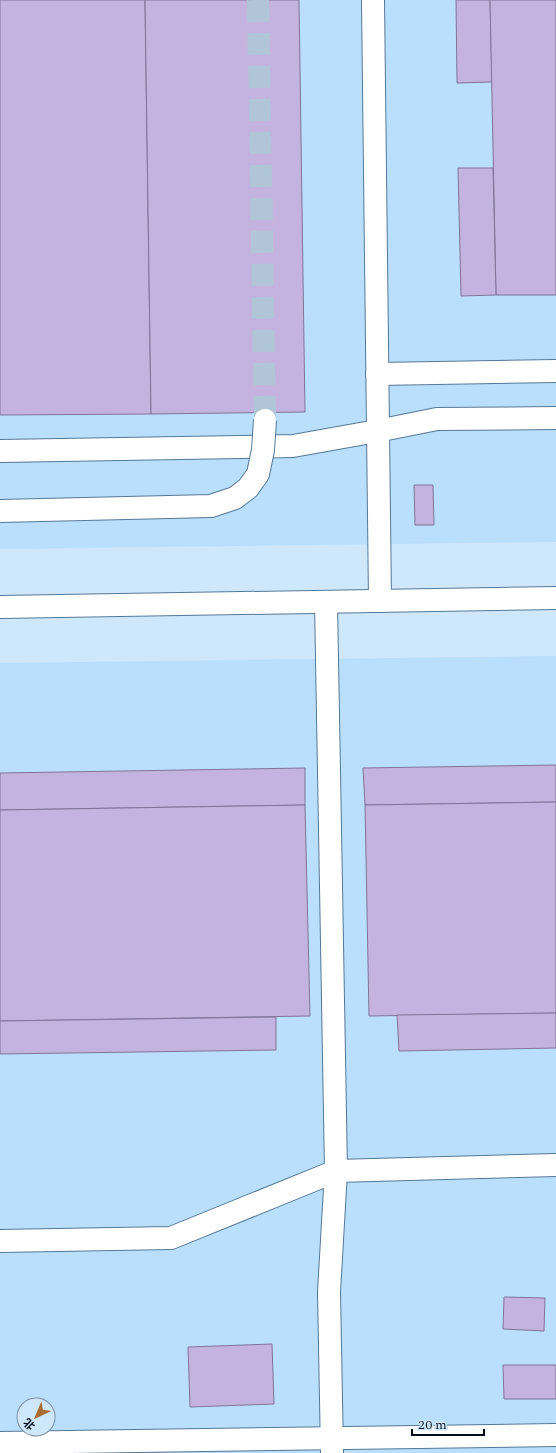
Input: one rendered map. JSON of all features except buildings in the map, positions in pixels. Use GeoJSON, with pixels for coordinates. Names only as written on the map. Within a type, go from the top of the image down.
{"type":"FeatureCollection","features":[{"type":"Feature","properties":{"kind":"street"},"geometry":{"type":"LineString","coordinates":[[373,0],[380,601]]}},
{"type":"Feature","properties":{"kind":"street"},"geometry":{"type":"LineString","coordinates":[[377,374],[556,371]]}},
{"type":"Feature","properties":{"kind":"street"},"geometry":{"type":"LineString","coordinates":[[0,451],[293,446],[436,419],[556,418]]}},
{"type":"Feature","properties":{"kind":"street"},"geometry":{"type":"LineString","coordinates":[[0,511],[211,506],[235,498],[248,488],[258,474],[264,450],[265,420]]}},
{"type":"Feature","properties":{"kind":"street"},"geometry":{"type":"LineString","coordinates":[[0,607],[556,598]]}},
{"type":"Feature","properties":{"kind":"street"},"geometry":{"type":"LineString","coordinates":[[326,602],[336,1171],[329,1292],[332,1446]]}},
{"type":"Feature","properties":{"kind":"street"},"geometry":{"type":"LineString","coordinates":[[0,1240],[172,1238],[336,1171],[556,1165]]}},
{"type":"Feature","properties":{"kind":"street"},"geometry":{"type":"LineString","coordinates":[[0,1443],[332,1446],[556,1435]]}},
{"type":"Feature","properties":{"kind":"shaded area"},"geometry":{"type":"Polygon","coordinates":[[[0,0],[556,0],[556,542],[0,549],[0,0]]]}},
{"type":"Feature","properties":{"kind":"shaded area"},"geometry":{"type":"Polygon","coordinates":[[[556,656],[556,1453],[0,1453],[0,663],[556,656]]]}},
{"type":"Feature","properties":{"kind":"tunnel"},"geometry":{"type":"LineString","coordinates":[[258,0],[265,420]]}}]}
